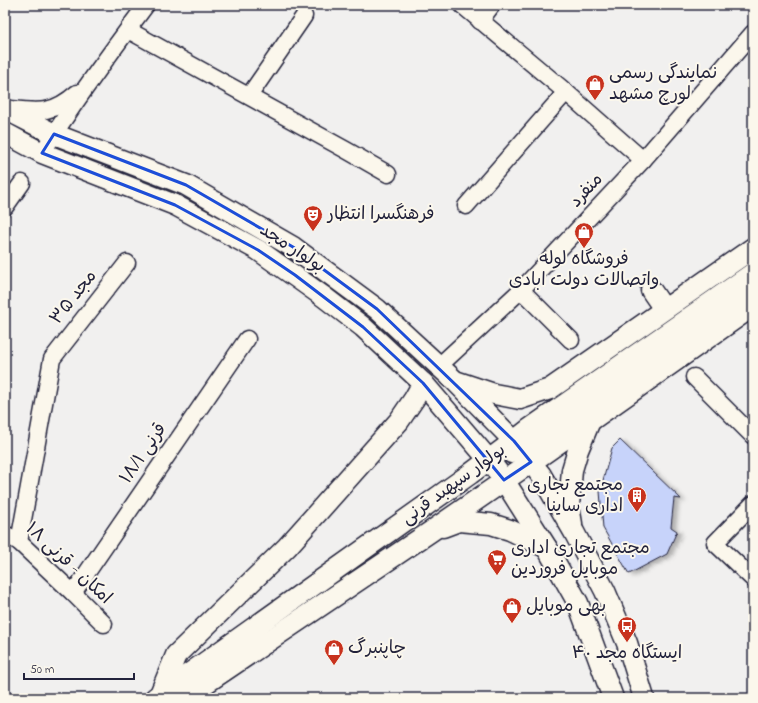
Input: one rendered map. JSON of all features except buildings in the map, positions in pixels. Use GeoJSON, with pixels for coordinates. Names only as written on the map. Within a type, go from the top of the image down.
{"type":"FeatureCollection","features":[{"type":"Feature","properties":{"kind":"main road","name":"بولوار مجد"},"geometry":{"type":"LineString","coordinates":[[5,109],[54,134],[186,186],[293,247],[377,309],[439,366],[523,452],[541,475],[605,590],[627,643],[644,698]]}},
{"type":"Feature","properties":{"kind":"main road","name":"بولوار مجد"},"geometry":{"type":"LineString","coordinates":[[5,134],[42,153],[175,205],[258,250],[318,292],[363,327],[423,383],[489,460],[504,480],[547,548],[578,602],[613,698]]}},
{"type":"Feature","properties":{"kind":"main road"},"geometry":{"type":"LineString","coordinates":[[454,380],[494,394],[520,399],[550,389],[753,248]]}},
{"type":"Feature","properties":{"kind":"main road","name":"بولوار سپهبد قرنی"},"geometry":{"type":"LineString","coordinates":[[184,698],[430,532],[504,480],[523,452],[528,430],[753,273]]}},
{"type":"Feature","properties":{"kind":"main road"},"geometry":{"type":"LineString","coordinates":[[651,290],[664,309]]}},
{"type":"Feature","properties":{"kind":"main road","name":"بولوار سپهبد قرنی"},"geometry":{"type":"LineString","coordinates":[[157,696],[489,460],[523,452],[590,421],[753,306]]}},
{"type":"Feature","properties":{"kind":"main road"},"geometry":{"type":"LineString","coordinates":[[157,696],[176,655],[287,547],[399,421],[423,383]]}},
{"type":"Feature","properties":{"kind":"main road"},"geometry":{"type":"LineString","coordinates":[[574,532],[570,506],[572,470],[578,450],[590,421]]}},
{"type":"Feature","properties":{"kind":"main road"},"geometry":{"type":"LineString","coordinates":[[430,532],[459,521],[491,524],[510,530],[547,548]]}},
{"type":"Feature","properties":{"kind":"street"},"geometry":{"type":"LineString","coordinates":[[42,153],[90,81],[146,5]]}},
{"type":"Feature","properties":{"kind":"street"},"geometry":{"type":"LineString","coordinates":[[462,5],[566,92],[642,160]]}},
{"type":"Feature","properties":{"kind":"street"},"geometry":{"type":"LineString","coordinates":[[480,21],[492,5]]}},
{"type":"Feature","properties":{"kind":"street"},"geometry":{"type":"LineString","coordinates":[[249,96],[304,16]]}},
{"type":"Feature","properties":{"kind":"street"},"geometry":{"type":"LineString","coordinates":[[128,30],[388,174]]}},
{"type":"Feature","properties":{"kind":"street","name":"منفرد"},"geometry":{"type":"LineString","coordinates":[[439,366],[521,290],[642,160],[753,33]]}},
{"type":"Feature","properties":{"kind":"street"},"geometry":{"type":"LineString","coordinates":[[5,109],[34,112],[49,110],[66,102],[90,81]]}},
{"type":"Feature","properties":{"kind":"street"},"geometry":{"type":"LineString","coordinates":[[466,206],[566,92]]}},
{"type":"Feature","properties":{"kind":"street"},"geometry":{"type":"LineString","coordinates":[[5,207],[22,183]]}},
{"type":"Feature","properties":{"kind":"street","name":"مجد ۳۵"},"geometry":{"type":"LineString","coordinates":[[19,542],[52,359],[127,263]]}},
{"type":"Feature","properties":{"kind":"street"},"geometry":{"type":"LineString","coordinates":[[521,290],[571,340]]}},
{"type":"Feature","properties":{"kind":"street"},"geometry":{"type":"LineString","coordinates":[[523,452],[753,292]]}},
{"type":"Feature","properties":{"kind":"street","name":"قرنی ۱۸/۱"},"geometry":{"type":"LineString","coordinates":[[73,593],[247,339]]}},
{"type":"Feature","properties":{"kind":"street"},"geometry":{"type":"LineString","coordinates":[[694,377],[753,436]]}},
{"type":"Feature","properties":{"kind":"street"},"geometry":{"type":"LineString","coordinates":[[753,504],[715,543],[753,579]]}},
{"type":"Feature","properties":{"kind":"street","name":"امکان - قرنی ۱۸"},"geometry":{"type":"LineString","coordinates":[[5,534],[19,542],[104,624]]}},
{"type":"Feature","properties":{"kind":"highlighted area"},"geometry":{"type":"Polygon","coordinates":[[[54,134],[186,185],[293,247],[377,309],[514,441],[531,462],[504,480],[423,383],[363,327],[295,275],[258,250],[175,205],[42,153],[54,134]]]}},
{"type":"Feature","properties":{"kind":"place","name":"نمایندگی رسمی لورچ مشهد"},"geometry":{"type":"Point","coordinates":[595,101]}},
{"type":"Feature","properties":{"kind":"place","name":"فرهنگسرا انتظار"},"geometry":{"type":"Point","coordinates":[313,232]}},
{"type":"Feature","properties":{"kind":"place","name":"فروشگاه لوله واتصالات دولت ابادی"},"geometry":{"type":"Point","coordinates":[584,249]}},
{"type":"Feature","properties":{"kind":"place","name":"مجتمع تجاری اداری ساینا"},"geometry":{"type":"Point","coordinates":[637,513]}},
{"type":"Feature","properties":{"kind":"place","name":"مجتمع تجاری اداری موبایل فروردین"},"geometry":{"type":"Point","coordinates":[497,576]}},
{"type":"Feature","properties":{"kind":"place","name":"بهی موبایل"},"geometry":{"type":"Point","coordinates":[512,624]}},
{"type":"Feature","properties":{"kind":"place","name":"ایستگاه مجد ۴۰"},"geometry":{"type":"Point","coordinates":[627,643]}},
{"type":"Feature","properties":{"kind":"place","name":"چاپنبرگ"},"geometry":{"type":"Point","coordinates":[334,666]}}]}
